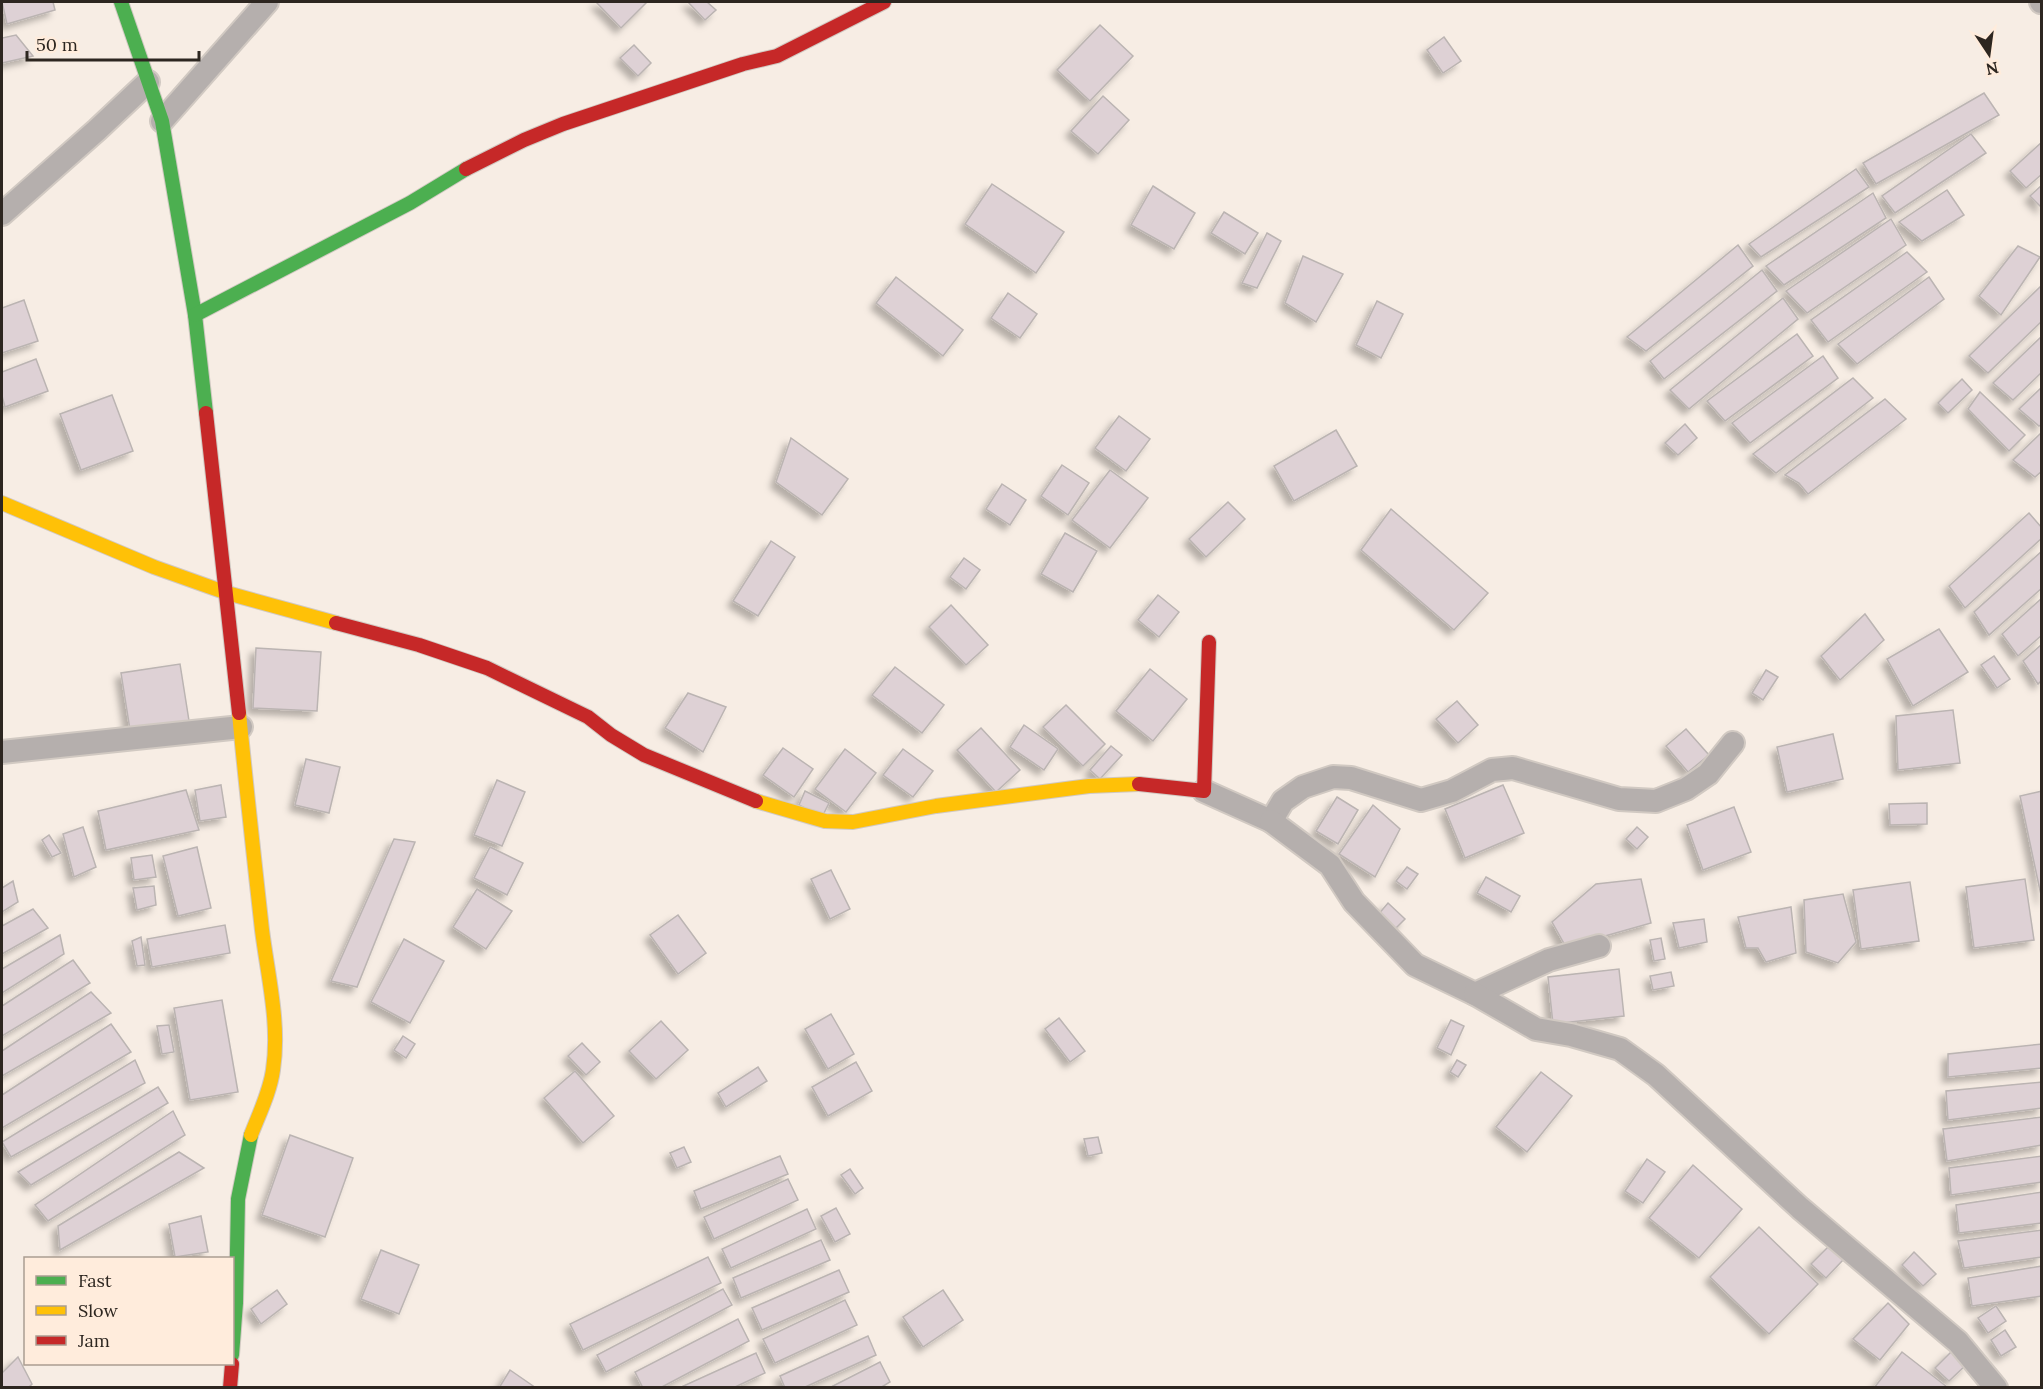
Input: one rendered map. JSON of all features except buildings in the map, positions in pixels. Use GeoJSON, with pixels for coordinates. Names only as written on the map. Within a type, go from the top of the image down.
{"type":"FeatureCollection","features":[{"type":"Feature","properties":{"kind":"street"},"geometry":{"type":"LineString","coordinates":[[121,2],[162,121],[195,315],[256,874],[275,1017],[273,1073],[251,1136],[238,1199],[234,1329]]}},
{"type":"Feature","properties":{"kind":"street"},"geometry":{"type":"LineString","coordinates":[[162,121],[267,2]]}},
{"type":"Feature","properties":{"kind":"street"},"geometry":{"type":"LineString","coordinates":[[195,315],[410,203],[472,165],[524,140],[563,124],[743,64],[777,56],[884,2]]}},
{"type":"Feature","properties":{"kind":"street"},"geometry":{"type":"LineString","coordinates":[[2,214],[148,82]]}},
{"type":"Feature","properties":{"kind":"street"},"geometry":{"type":"LineString","coordinates":[[2,503],[154,567],[227,593],[419,645],[487,668],[588,717],[611,735],[644,755],[746,797],[825,821],[853,822],[936,806],[1089,786],[1149,784],[1204,791],[1270,820],[1330,865],[1354,902],[1415,965],[1475,994],[1536,1029],[1571,1035],[1620,1049],[1656,1075],[1800,1208],[1958,1342],[1996,1388]]}},
{"type":"Feature","properties":{"kind":"street"},"geometry":{"type":"LineString","coordinates":[[1204,791],[1209,642]]}},
{"type":"Feature","properties":{"kind":"street"},"geometry":{"type":"LineString","coordinates":[[2,752],[241,727]]}},
{"type":"Feature","properties":{"kind":"street"},"geometry":{"type":"LineString","coordinates":[[1270,820],[1283,801],[1303,787],[1333,777],[1351,778],[1421,800],[1452,791],[1492,770],[1513,768],[1619,799],[1656,801],[1686,789],[1708,774],[1732,743]]}},
{"type":"Feature","properties":{"kind":"street"},"geometry":{"type":"LineString","coordinates":[[1475,994],[1549,960],[1599,946]]}},
{"type":"Feature","properties":{"kind":"street"},"geometry":{"type":"LineString","coordinates":[[230,1388],[232,1365]]}},
{"type":"Feature","properties":{"kind":"traffic: fast"},"geometry":{"type":"LineString","coordinates":[[121,2],[162,121],[195,315],[206,413]]}},
{"type":"Feature","properties":{"kind":"traffic: fast"},"geometry":{"type":"LineString","coordinates":[[195,315],[410,203],[466,169]]}},
{"type":"Feature","properties":{"kind":"traffic: fast"},"geometry":{"type":"LineString","coordinates":[[234,1329],[238,1199],[251,1135]]}},
{"type":"Feature","properties":{"kind":"traffic: slow"},"geometry":{"type":"LineString","coordinates":[[2,503],[154,567],[227,593],[336,623]]}},
{"type":"Feature","properties":{"kind":"traffic: slow"},"geometry":{"type":"LineString","coordinates":[[239,713],[275,1035],[272,1078],[251,1135]]}},
{"type":"Feature","properties":{"kind":"traffic: slow"},"geometry":{"type":"LineString","coordinates":[[756,801],[825,821],[853,822],[936,806],[1089,786],[1139,784]]}},
{"type":"Feature","properties":{"kind":"traffic: jam"},"geometry":{"type":"LineString","coordinates":[[466,169],[524,140],[563,124],[743,64],[777,56],[884,2]]}},
{"type":"Feature","properties":{"kind":"traffic: jam"},"geometry":{"type":"LineString","coordinates":[[206,413],[239,713]]}},
{"type":"Feature","properties":{"kind":"traffic: jam"},"geometry":{"type":"LineString","coordinates":[[336,623],[419,645],[487,668],[588,717],[611,735],[644,755],[756,801]]}},
{"type":"Feature","properties":{"kind":"traffic: jam"},"geometry":{"type":"LineString","coordinates":[[1139,784],[1204,791],[1209,642]]}},
{"type":"Feature","properties":{"kind":"traffic: jam"},"geometry":{"type":"LineString","coordinates":[[230,1388],[232,1365]]}}]}
